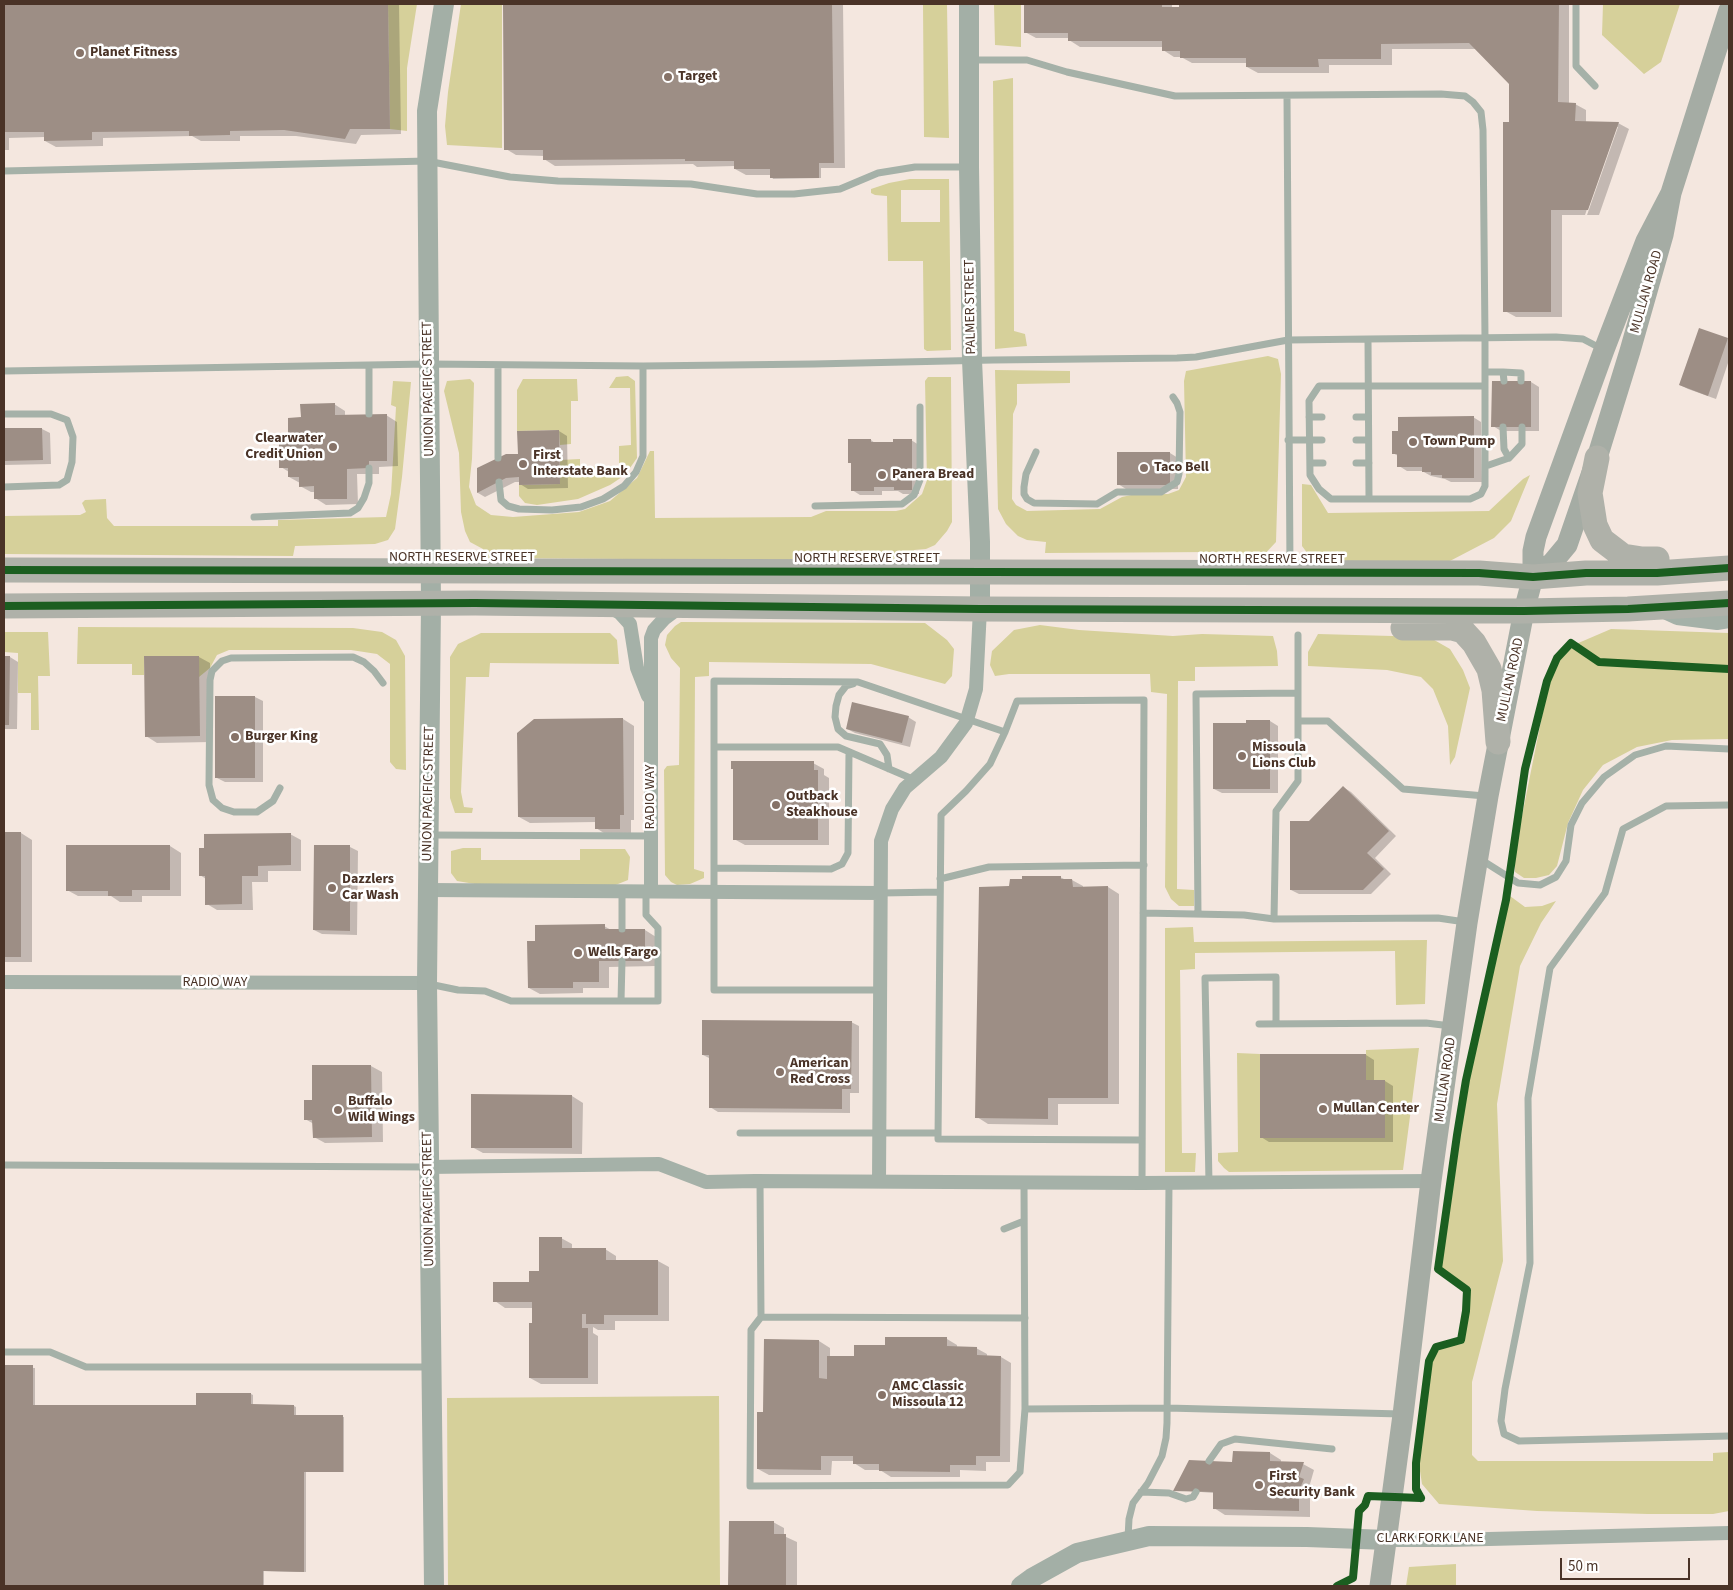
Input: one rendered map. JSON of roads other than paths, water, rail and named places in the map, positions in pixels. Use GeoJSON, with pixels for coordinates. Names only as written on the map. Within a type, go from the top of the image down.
{"type":"FeatureCollection","features":[{"type":"Feature","properties":{"kind":"highway"},"geometry":{"type":"LineString","coordinates":[[1597,458],[1590,493],[1592,514],[1602,540],[1612,548],[1623,556],[1642,559],[1729,556]]}},
{"type":"Feature","properties":{"kind":"highway","name":"NORTH RESERVE STREET"},"geometry":{"type":"LineString","coordinates":[[4,570],[1479,573],[1533,577],[1586,573],[1658,573],[1729,568]]}},
{"type":"Feature","properties":{"kind":"highway"},"geometry":{"type":"LineString","coordinates":[[4,606],[475,603],[980,609],[1524,611],[1657,608],[1729,603]]}},
{"type":"Feature","properties":{"kind":"highway"},"geometry":{"type":"LineString","coordinates":[[1060,608],[1118,621],[1145,624],[1452,628],[1463,631],[1474,642],[1489,669],[1494,690],[1498,742]]}},
{"type":"Feature","properties":{"kind":"main road","name":"MULLAN ROAD"},"geometry":{"type":"LineString","coordinates":[[1533,577],[1552,563],[1567,545],[1597,458],[1663,235],[1671,193],[1729,10]]}},
{"type":"Feature","properties":{"kind":"main road","name":"MULLAN ROAD"},"geometry":{"type":"LineString","coordinates":[[1380,1586],[1388,1540],[1431,1181],[1467,923],[1498,742],[1524,611],[1533,577],[1533,551],[1536,537],[1604,350],[1646,241],[1671,193]]}},
{"type":"Feature","properties":{"kind":"street","name":"UNION PACIFIC STREET"},"geometry":{"type":"LineString","coordinates":[[434,1586],[427,983],[431,571],[427,111],[444,4]]}},
{"type":"Feature","properties":{"kind":"street","name":"PALMER STREET"},"geometry":{"type":"LineString","coordinates":[[969,4],[972,360],[981,572],[980,609]]}},
{"type":"Feature","properties":{"kind":"street","name":"RADIO WAY"},"geometry":{"type":"LineString","coordinates":[[607,605],[620,613],[630,624],[637,668],[651,703]]}},
{"type":"Feature","properties":{"kind":"street","name":"RADIO WAY"},"geometry":{"type":"LineString","coordinates":[[648,892],[651,836],[650,638],[654,630],[664,619],[681,606]]}},
{"type":"Feature","properties":{"kind":"street"},"geometry":{"type":"LineString","coordinates":[[1657,608],[1677,618],[1717,623],[1729,621]]}},
{"type":"Feature","properties":{"kind":"street"},"geometry":{"type":"LineString","coordinates":[[879,1181],[881,841],[892,808],[905,788],[941,757],[966,723],[976,689],[980,609]]}},
{"type":"Feature","properties":{"kind":"street"},"geometry":{"type":"LineString","coordinates":[[428,890],[880,893]]}},
{"type":"Feature","properties":{"kind":"street","name":"RADIO WAY"},"geometry":{"type":"LineString","coordinates":[[4,982],[427,983]]}},
{"type":"Feature","properties":{"kind":"street"},"geometry":{"type":"LineString","coordinates":[[428,1167],[659,1164],[706,1182],[1169,1183],[1431,1181]]}},
{"type":"Feature","properties":{"kind":"street","name":"CLARK FORK LANE"},"geometry":{"type":"LineString","coordinates":[[1021,1586],[1077,1553],[1149,1536],[1449,1540],[1729,1533]]}},
{"type":"Feature","properties":{"kind":"lane"},"geometry":{"type":"LineString","coordinates":[[1576,4],[1576,66],[1595,86]]}},
{"type":"Feature","properties":{"kind":"lane"},"geometry":{"type":"LineString","coordinates":[[968,60],[1027,60],[1087,77],[1175,96],[1454,94],[1465,96],[1481,112],[1483,130],[1486,486],[1481,494],[1470,499],[1331,499],[1319,489],[1310,476],[1309,400],[1319,386],[1485,386]]}},
{"type":"Feature","properties":{"kind":"lane"},"geometry":{"type":"LineString","coordinates":[[1286,96],[1290,573]]}},
{"type":"Feature","properties":{"kind":"lane"},"geometry":{"type":"LineString","coordinates":[[4,171],[427,161],[510,177],[558,181],[691,184],[757,194],[794,194],[840,189],[878,173],[915,167],[969,167]]}},
{"type":"Feature","properties":{"kind":"lane"},"geometry":{"type":"LineString","coordinates":[[4,371],[429,364],[643,366],[1190,358],[1288,340],[1567,338],[1583,340],[1604,350]]}},
{"type":"Feature","properties":{"kind":"lane"},"geometry":{"type":"LineString","coordinates":[[1368,339],[1369,498]]}},
{"type":"Feature","properties":{"kind":"lane"},"geometry":{"type":"LineString","coordinates":[[498,364],[498,458]]}},
{"type":"Feature","properties":{"kind":"lane"},"geometry":{"type":"LineString","coordinates":[[369,365],[369,414]]}},
{"type":"Feature","properties":{"kind":"lane"},"geometry":{"type":"LineString","coordinates":[[499,482],[502,500],[508,506],[519,509],[552,510],[581,507],[603,499],[624,486],[636,472],[643,456],[643,366]]}},
{"type":"Feature","properties":{"kind":"lane"},"geometry":{"type":"LineString","coordinates":[[1485,372],[1522,372],[1522,381]]}},
{"type":"Feature","properties":{"kind":"lane"},"geometry":{"type":"LineString","coordinates":[[1504,372],[1504,381]]}},
{"type":"Feature","properties":{"kind":"lane"},"geometry":{"type":"LineString","coordinates":[[1036,452],[1026,474],[1024,487],[1024,494],[1027,499],[1034,503],[1097,504],[1117,492],[1161,492],[1178,482],[1180,412],[1177,402],[1173,397]]}},
{"type":"Feature","properties":{"kind":"lane"},"geometry":{"type":"LineString","coordinates":[[815,506],[902,504],[914,495],[920,480],[920,406]]}},
{"type":"Feature","properties":{"kind":"lane"},"geometry":{"type":"LineString","coordinates":[[4,414],[51,414],[67,420],[72,437],[72,462],[67,480],[60,486],[4,486]]}},
{"type":"Feature","properties":{"kind":"lane"},"geometry":{"type":"LineString","coordinates":[[1310,417],[1322,417]]}},
{"type":"Feature","properties":{"kind":"lane"},"geometry":{"type":"LineString","coordinates":[[1356,417],[1368,417]]}},
{"type":"Feature","properties":{"kind":"lane"},"geometry":{"type":"LineString","coordinates":[[1504,427],[1504,450],[1509,458]]}},
{"type":"Feature","properties":{"kind":"lane"},"geometry":{"type":"LineString","coordinates":[[1486,466],[1509,458],[1522,444],[1522,427]]}},
{"type":"Feature","properties":{"kind":"lane"},"geometry":{"type":"LineString","coordinates":[[1288,440],[1322,440]]}},
{"type":"Feature","properties":{"kind":"lane"},"geometry":{"type":"LineString","coordinates":[[1356,440],[1368,440]]}},
{"type":"Feature","properties":{"kind":"lane"},"geometry":{"type":"LineString","coordinates":[[1310,463],[1323,463]]}},
{"type":"Feature","properties":{"kind":"lane"},"geometry":{"type":"LineString","coordinates":[[1356,463],[1369,463]]}},
{"type":"Feature","properties":{"kind":"lane"},"geometry":{"type":"LineString","coordinates":[[254,517],[350,513],[358,508],[364,498],[369,483],[369,468]]}},
{"type":"Feature","properties":{"kind":"lane"},"geometry":{"type":"LineString","coordinates":[[1274,920],[1276,811],[1298,781],[1298,635]]}},
{"type":"Feature","properties":{"kind":"lane"},"geometry":{"type":"LineString","coordinates":[[280,788],[273,801],[257,812],[234,812],[222,808],[213,800],[209,785],[210,680],[212,671],[222,661],[231,658],[353,657],[364,662],[383,683]]}},
{"type":"Feature","properties":{"kind":"lane"},"geometry":{"type":"LineString","coordinates":[[880,990],[714,990],[714,681],[858,682],[1005,732]]}},
{"type":"Feature","properties":{"kind":"lane"},"geometry":{"type":"LineString","coordinates":[[858,682],[846,686],[839,695],[836,712],[838,729],[846,736],[880,744],[887,755],[890,769]]}},
{"type":"Feature","properties":{"kind":"lane"},"geometry":{"type":"LineString","coordinates":[[1198,914],[1196,694],[1298,693]]}},
{"type":"Feature","properties":{"kind":"lane"},"geometry":{"type":"LineString","coordinates":[[1142,1140],[938,1139],[940,815],[966,791],[990,764],[1017,701],[1144,700],[1142,1183]]}},
{"type":"Feature","properties":{"kind":"lane"},"geometry":{"type":"LineString","coordinates":[[1298,721],[1328,721],[1402,790],[1488,796]]}},
{"type":"Feature","properties":{"kind":"lane"},"geometry":{"type":"LineString","coordinates":[[1478,858],[1518,883],[1540,885],[1556,876],[1566,861],[1571,826],[1582,803],[1604,777],[1635,755],[1666,746],[1729,749]]}},
{"type":"Feature","properties":{"kind":"lane"},"geometry":{"type":"LineString","coordinates":[[714,747],[838,747],[915,780]]}},
{"type":"Feature","properties":{"kind":"lane"},"geometry":{"type":"LineString","coordinates":[[714,868],[832,869],[842,864],[848,854],[850,752]]}},
{"type":"Feature","properties":{"kind":"lane"},"geometry":{"type":"LineString","coordinates":[[1729,805],[1666,806],[1623,829],[1605,893],[1550,968],[1528,1098],[1530,1263],[1505,1388],[1501,1421],[1504,1434],[1518,1441],[1729,1436]]}},
{"type":"Feature","properties":{"kind":"lane"},"geometry":{"type":"LineString","coordinates":[[428,835],[651,836]]}},
{"type":"Feature","properties":{"kind":"lane"},"geometry":{"type":"LineString","coordinates":[[940,879],[989,867],[1144,865]]}},
{"type":"Feature","properties":{"kind":"lane"},"geometry":{"type":"LineString","coordinates":[[622,891],[622,930]]}},
{"type":"Feature","properties":{"kind":"lane"},"geometry":{"type":"LineString","coordinates":[[427,983],[458,990],[485,991],[511,1001],[658,1001],[658,928],[646,915],[648,892]]}},
{"type":"Feature","properties":{"kind":"lane"},"geometry":{"type":"LineString","coordinates":[[880,893],[940,892]]}},
{"type":"Feature","properties":{"kind":"lane"},"geometry":{"type":"LineString","coordinates":[[1143,913],[1244,915],[1274,920],[1438,918],[1467,923]]}},
{"type":"Feature","properties":{"kind":"lane"},"geometry":{"type":"LineString","coordinates":[[621,1001],[622,961]]}},
{"type":"Feature","properties":{"kind":"lane"},"geometry":{"type":"LineString","coordinates":[[1209,1182],[1205,978],[1276,977],[1276,1024]]}},
{"type":"Feature","properties":{"kind":"lane"},"geometry":{"type":"LineString","coordinates":[[1259,1024],[1426,1023],[1453,1027]]}},
{"type":"Feature","properties":{"kind":"lane"},"geometry":{"type":"LineString","coordinates":[[740,1133],[938,1133]]}},
{"type":"Feature","properties":{"kind":"lane"},"geometry":{"type":"LineString","coordinates":[[4,1165],[428,1167]]}},
{"type":"Feature","properties":{"kind":"lane"},"geometry":{"type":"LineString","coordinates":[[760,1181],[761,1317],[751,1330],[750,1486],[1008,1485],[1020,1472],[1025,1409],[1024,1182]]}},
{"type":"Feature","properties":{"kind":"lane"},"geometry":{"type":"LineString","coordinates":[[1128,1540],[1129,1519],[1133,1504],[1148,1483],[1162,1456],[1166,1438],[1169,1183]]}},
{"type":"Feature","properties":{"kind":"lane"},"geometry":{"type":"LineString","coordinates":[[1004,1229],[1024,1220]]}},
{"type":"Feature","properties":{"kind":"lane"},"geometry":{"type":"LineString","coordinates":[[761,1317],[1025,1318]]}},
{"type":"Feature","properties":{"kind":"lane"},"geometry":{"type":"LineString","coordinates":[[4,1352],[50,1352],[86,1368],[431,1367]]}},
{"type":"Feature","properties":{"kind":"lane"},"geometry":{"type":"LineString","coordinates":[[1025,1409],[1167,1408],[1403,1415]]}},
{"type":"Feature","properties":{"kind":"lane"},"geometry":{"type":"LineString","coordinates":[[1209,1461],[1221,1444],[1236,1439],[1332,1449]]}},
{"type":"Feature","properties":{"kind":"lane"},"geometry":{"type":"LineString","coordinates":[[1141,1492],[1169,1493],[1186,1499],[1193,1497],[1196,1492]]}},
{"type":"Feature","properties":{"kind":"place","name":"Planet Fitness"},"geometry":{"type":"Point","coordinates":[80,53]}},
{"type":"Feature","properties":{"kind":"place","name":"Target"},"geometry":{"type":"Point","coordinates":[668,77]}},
{"type":"Feature","properties":{"kind":"place","name":"Town Pump"},"geometry":{"type":"Point","coordinates":[1413,442]}},
{"type":"Feature","properties":{"kind":"place","name":"Clearwater Credit Union"},"geometry":{"type":"Point","coordinates":[333,447]}},
{"type":"Feature","properties":{"kind":"place","name":"First Interstate Bank"},"geometry":{"type":"Point","coordinates":[523,464]}},
{"type":"Feature","properties":{"kind":"place","name":"Taco Bell"},"geometry":{"type":"Point","coordinates":[1144,468]}},
{"type":"Feature","properties":{"kind":"place","name":"Panera Bread"},"geometry":{"type":"Point","coordinates":[882,475]}},
{"type":"Feature","properties":{"kind":"place","name":"Burger King"},"geometry":{"type":"Point","coordinates":[235,737]}},
{"type":"Feature","properties":{"kind":"place","name":"Missoula Lions Club"},"geometry":{"type":"Point","coordinates":[1242,756]}},
{"type":"Feature","properties":{"kind":"place","name":"Outback Steakhouse"},"geometry":{"type":"Point","coordinates":[776,805]}},
{"type":"Feature","properties":{"kind":"place","name":"Dazzlers Car Wash"},"geometry":{"type":"Point","coordinates":[332,888]}},
{"type":"Feature","properties":{"kind":"place","name":"Wells Fargo"},"geometry":{"type":"Point","coordinates":[578,953]}},
{"type":"Feature","properties":{"kind":"place","name":"American Red Cross"},"geometry":{"type":"Point","coordinates":[780,1072]}},
{"type":"Feature","properties":{"kind":"place","name":"Mullan Center"},"geometry":{"type":"Point","coordinates":[1323,1109]}},
{"type":"Feature","properties":{"kind":"place","name":"Buffalo Wild Wings"},"geometry":{"type":"Point","coordinates":[338,1110]}},
{"type":"Feature","properties":{"kind":"place","name":"AMC Classic Missoula 12"},"geometry":{"type":"Point","coordinates":[882,1395]}},
{"type":"Feature","properties":{"kind":"place","name":"First Security Bank"},"geometry":{"type":"Point","coordinates":[1259,1485]}}]}
